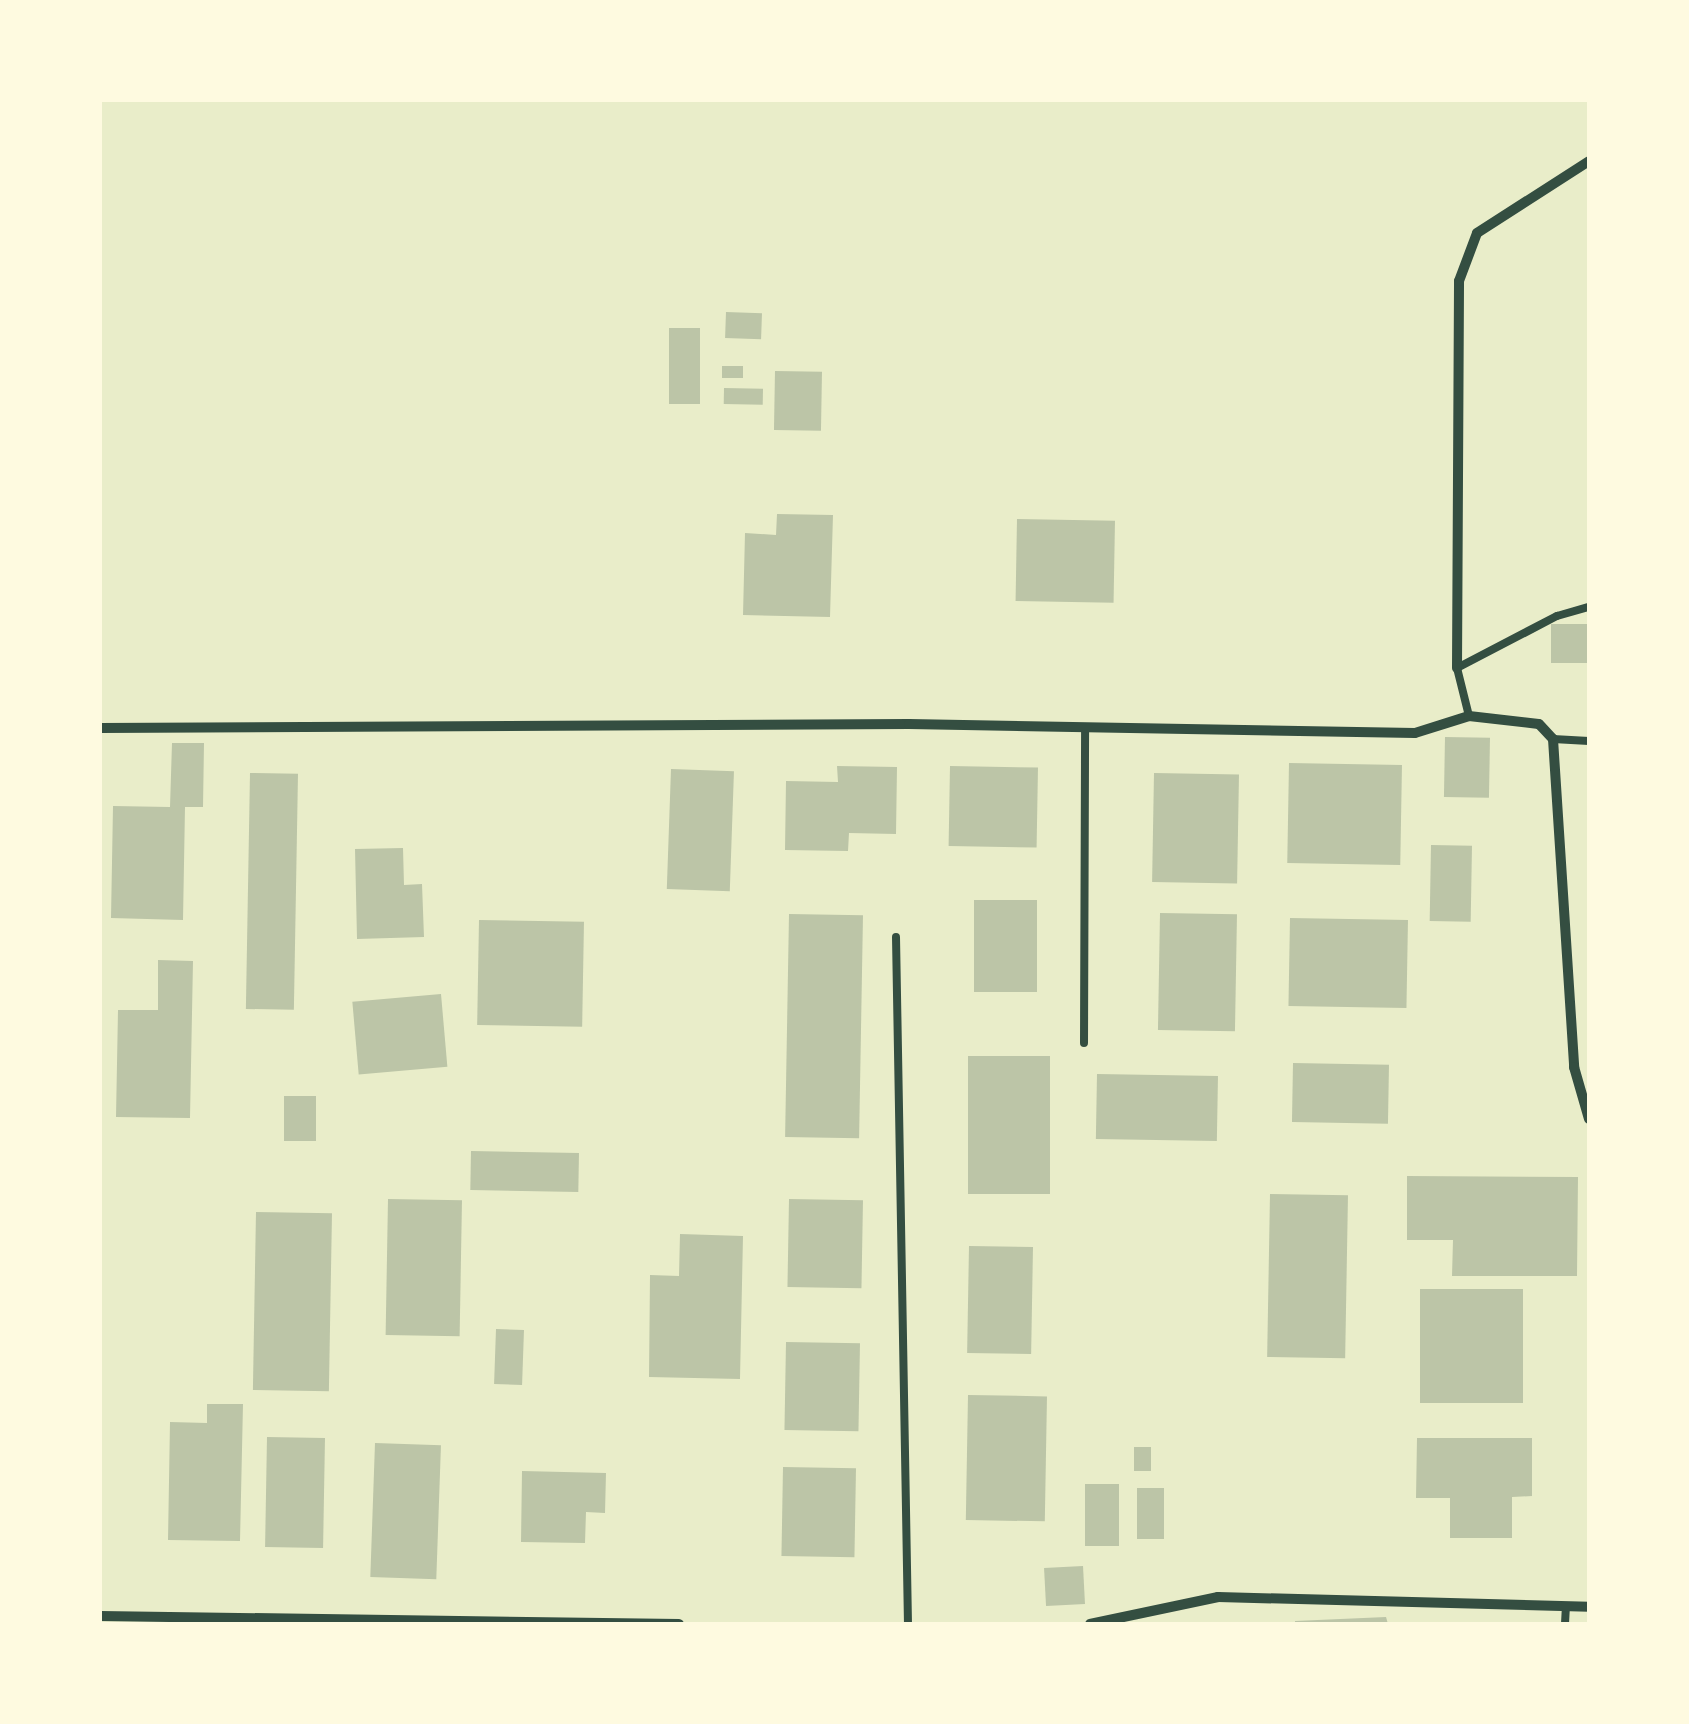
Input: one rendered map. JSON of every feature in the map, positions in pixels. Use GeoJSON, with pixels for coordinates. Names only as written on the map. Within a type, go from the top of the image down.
{"type":"FeatureCollection","features":[{"type":"Feature","properties":{"kind":"street"},"geometry":{"type":"LineString","coordinates":[[1457,668],[1459,281],[1477,234],[1589,161]]}},
{"type":"Feature","properties":{"kind":"street"},"geometry":{"type":"LineString","coordinates":[[100,728],[1085,727],[1415,733],[1469,716],[1539,724],[1553,739],[1574,1067],[1589,1119]]}},
{"type":"Feature","properties":{"kind":"street"},"geometry":{"type":"LineString","coordinates":[[1090,1624],[1218,1597],[1589,1606]]}},
{"type":"Feature","properties":{"kind":"street"},"geometry":{"type":"LineString","coordinates":[[100,1616],[679,1624]]}},
{"type":"Feature","properties":{"kind":"lane"},"geometry":{"type":"LineString","coordinates":[[1469,716],[1457,668],[1556,616],[1589,608]]}},
{"type":"Feature","properties":{"kind":"lane"},"geometry":{"type":"LineString","coordinates":[[1084,1044],[1085,727]]}},
{"type":"Feature","properties":{"kind":"lane"},"geometry":{"type":"LineString","coordinates":[[1553,739],[1589,741]]}},
{"type":"Feature","properties":{"kind":"lane"},"geometry":{"type":"LineString","coordinates":[[896,937],[908,1624]]}},
{"type":"Feature","properties":{"kind":"lane"},"geometry":{"type":"LineString","coordinates":[[1564,1624],[1566,1606]]}},
{"type":"Feature","properties":{"kind":"building"},"geometry":{"type":"Polygon","coordinates":[[[726,312],[762,313],[761,339],[725,338],[726,312]]]}},
{"type":"Feature","properties":{"kind":"building"},"geometry":{"type":"Polygon","coordinates":[[[669,328],[700,328],[700,404],[669,404],[669,328]]]}},
{"type":"Feature","properties":{"kind":"building"},"geometry":{"type":"Polygon","coordinates":[[[722,366],[743,366],[743,378],[722,378],[722,366]]]}},
{"type":"Feature","properties":{"kind":"building"},"geometry":{"type":"Polygon","coordinates":[[[775,371],[822,372],[821,431],[774,430],[775,371]]]}},
{"type":"Feature","properties":{"kind":"building"},"geometry":{"type":"Polygon","coordinates":[[[724,388],[763,389],[763,405],[724,404],[724,388]]]}},
{"type":"Feature","properties":{"kind":"building"},"geometry":{"type":"Polygon","coordinates":[[[777,514],[833,515],[830,617],[743,615],[745,533],[776,535],[777,514]]]}},
{"type":"Feature","properties":{"kind":"building"},"geometry":{"type":"Polygon","coordinates":[[[1017,519],[1115,521],[1114,603],[1016,601],[1017,519]]]}},
{"type":"Feature","properties":{"kind":"building"},"geometry":{"type":"Polygon","coordinates":[[[1551,624],[1589,624],[1589,663],[1551,663],[1551,624]]]}},
{"type":"Feature","properties":{"kind":"building"},"geometry":{"type":"Polygon","coordinates":[[[1445,737],[1490,738],[1489,798],[1444,797],[1445,737]]]}},
{"type":"Feature","properties":{"kind":"building"},"geometry":{"type":"Polygon","coordinates":[[[172,743],[204,743],[203,807],[185,807],[183,920],[111,918],[113,806],[170,807],[172,743]]]}},
{"type":"Feature","properties":{"kind":"building"},"geometry":{"type":"Polygon","coordinates":[[[1289,763],[1402,765],[1400,865],[1287,863],[1289,763]]]}},
{"type":"Feature","properties":{"kind":"building"},"geometry":{"type":"Polygon","coordinates":[[[837,766],[897,767],[896,834],[849,833],[848,851],[785,850],[786,781],[838,782],[837,766]]]}},
{"type":"Feature","properties":{"kind":"building"},"geometry":{"type":"Polygon","coordinates":[[[950,766],[1038,768],[1037,848],[949,846],[950,766]]]}},
{"type":"Feature","properties":{"kind":"building"},"geometry":{"type":"Polygon","coordinates":[[[671,769],[734,771],[730,891],[667,889],[671,769]]]}},
{"type":"Feature","properties":{"kind":"building"},"geometry":{"type":"Polygon","coordinates":[[[250,773],[298,774],[294,1010],[246,1009],[250,773]]]}},
{"type":"Feature","properties":{"kind":"building"},"geometry":{"type":"Polygon","coordinates":[[[1154,773],[1239,774],[1237,883],[1152,882],[1154,773]]]}},
{"type":"Feature","properties":{"kind":"building"},"geometry":{"type":"Polygon","coordinates":[[[1431,845],[1472,846],[1471,922],[1430,921],[1431,845]]]}},
{"type":"Feature","properties":{"kind":"building"},"geometry":{"type":"Polygon","coordinates":[[[403,848],[404,885],[422,884],[424,937],[357,939],[355,849],[403,848]]]}},
{"type":"Feature","properties":{"kind":"building"},"geometry":{"type":"Polygon","coordinates":[[[974,900],[1037,900],[1037,992],[974,992],[974,900]]]}},
{"type":"Feature","properties":{"kind":"building"},"geometry":{"type":"Polygon","coordinates":[[[1160,913],[1237,914],[1235,1031],[1158,1030],[1160,913]]]}},
{"type":"Feature","properties":{"kind":"building"},"geometry":{"type":"Polygon","coordinates":[[[789,914],[863,915],[859,1138],[785,1137],[789,914]]]}},
{"type":"Feature","properties":{"kind":"building"},"geometry":{"type":"Polygon","coordinates":[[[1290,918],[1408,920],[1406,1008],[1288,1006],[1290,918]]]}},
{"type":"Feature","properties":{"kind":"building"},"geometry":{"type":"Polygon","coordinates":[[[479,920],[584,922],[582,1027],[477,1025],[479,920]]]}},
{"type":"Feature","properties":{"kind":"building"},"geometry":{"type":"Polygon","coordinates":[[[158,960],[193,961],[190,1118],[116,1117],[118,1010],[158,1010],[158,960]]]}},
{"type":"Feature","properties":{"kind":"building"},"geometry":{"type":"Polygon","coordinates":[[[441,994],[447,1067],[359,1074],[352,1002],[441,994]]]}},
{"type":"Feature","properties":{"kind":"building"},"geometry":{"type":"Polygon","coordinates":[[[968,1056],[1050,1056],[1050,1194],[968,1194],[968,1056]]]}},
{"type":"Feature","properties":{"kind":"building"},"geometry":{"type":"Polygon","coordinates":[[[1293,1063],[1389,1065],[1388,1124],[1292,1122],[1293,1063]]]}},
{"type":"Feature","properties":{"kind":"building"},"geometry":{"type":"Polygon","coordinates":[[[1097,1074],[1218,1076],[1217,1141],[1096,1139],[1097,1074]]]}},
{"type":"Feature","properties":{"kind":"building"},"geometry":{"type":"Polygon","coordinates":[[[284,1096],[316,1096],[316,1141],[284,1141],[284,1096]]]}},
{"type":"Feature","properties":{"kind":"building"},"geometry":{"type":"Polygon","coordinates":[[[471,1151],[579,1153],[578,1192],[470,1190],[471,1151]]]}},
{"type":"Feature","properties":{"kind":"building"},"geometry":{"type":"Polygon","coordinates":[[[1407,1176],[1578,1177],[1577,1276],[1452,1276],[1453,1240],[1407,1240],[1407,1176]]]}},
{"type":"Feature","properties":{"kind":"building"},"geometry":{"type":"Polygon","coordinates":[[[1270,1194],[1348,1195],[1345,1358],[1267,1357],[1270,1194]]]}},
{"type":"Feature","properties":{"kind":"building"},"geometry":{"type":"Polygon","coordinates":[[[388,1199],[462,1200],[460,1336],[386,1335],[388,1199]]]}},
{"type":"Feature","properties":{"kind":"building"},"geometry":{"type":"Polygon","coordinates":[[[789,1199],[863,1200],[861,1288],[787,1287],[789,1199]]]}},
{"type":"Feature","properties":{"kind":"building"},"geometry":{"type":"Polygon","coordinates":[[[256,1212],[332,1213],[329,1391],[253,1390],[256,1212]]]}},
{"type":"Feature","properties":{"kind":"building"},"geometry":{"type":"Polygon","coordinates":[[[680,1234],[743,1236],[740,1379],[649,1377],[650,1275],[679,1276],[680,1234]]]}},
{"type":"Feature","properties":{"kind":"building"},"geometry":{"type":"Polygon","coordinates":[[[969,1246],[1033,1247],[1031,1354],[967,1353],[969,1246]]]}},
{"type":"Feature","properties":{"kind":"building"},"geometry":{"type":"Polygon","coordinates":[[[1420,1289],[1523,1289],[1523,1403],[1420,1403],[1420,1289]]]}},
{"type":"Feature","properties":{"kind":"building"},"geometry":{"type":"Polygon","coordinates":[[[496,1329],[524,1330],[522,1385],[494,1384],[496,1329]]]}},
{"type":"Feature","properties":{"kind":"building"},"geometry":{"type":"Polygon","coordinates":[[[786,1342],[860,1343],[858,1431],[784,1430],[786,1342]]]}},
{"type":"Feature","properties":{"kind":"building"},"geometry":{"type":"Polygon","coordinates":[[[968,1395],[1047,1396],[1045,1521],[966,1520],[968,1395]]]}},
{"type":"Feature","properties":{"kind":"building"},"geometry":{"type":"Polygon","coordinates":[[[207,1404],[243,1404],[240,1541],[168,1540],[170,1422],[207,1423],[207,1404]]]}},
{"type":"Feature","properties":{"kind":"building"},"geometry":{"type":"Polygon","coordinates":[[[267,1437],[325,1438],[323,1548],[265,1547],[267,1437]]]}},
{"type":"Feature","properties":{"kind":"building"},"geometry":{"type":"Polygon","coordinates":[[[1417,1438],[1532,1438],[1532,1496],[1512,1497],[1512,1538],[1450,1538],[1450,1498],[1416,1498],[1417,1438]]]}},
{"type":"Feature","properties":{"kind":"building"},"geometry":{"type":"Polygon","coordinates":[[[375,1443],[441,1445],[436,1579],[370,1577],[375,1443]]]}},
{"type":"Feature","properties":{"kind":"building"},"geometry":{"type":"Polygon","coordinates":[[[1134,1447],[1151,1447],[1151,1471],[1134,1471],[1134,1447]]]}},
{"type":"Feature","properties":{"kind":"building"},"geometry":{"type":"Polygon","coordinates":[[[783,1467],[856,1468],[854,1557],[781,1556],[783,1467]]]}},
{"type":"Feature","properties":{"kind":"building"},"geometry":{"type":"Polygon","coordinates":[[[522,1471],[606,1473],[605,1513],[586,1512],[585,1543],[521,1542],[522,1471]]]}},
{"type":"Feature","properties":{"kind":"building"},"geometry":{"type":"Polygon","coordinates":[[[1085,1484],[1119,1484],[1119,1546],[1085,1546],[1085,1484]]]}},
{"type":"Feature","properties":{"kind":"building"},"geometry":{"type":"Polygon","coordinates":[[[1137,1488],[1164,1488],[1164,1539],[1137,1539],[1137,1488]]]}},
{"type":"Feature","properties":{"kind":"building"},"geometry":{"type":"Polygon","coordinates":[[[1083,1566],[1085,1604],[1046,1606],[1044,1568],[1083,1566]]]}},
{"type":"Feature","properties":{"kind":"building"},"geometry":{"type":"Polygon","coordinates":[[[1386,1617],[1388,1624],[1295,1624],[1295,1621],[1386,1617]]]}}]}
